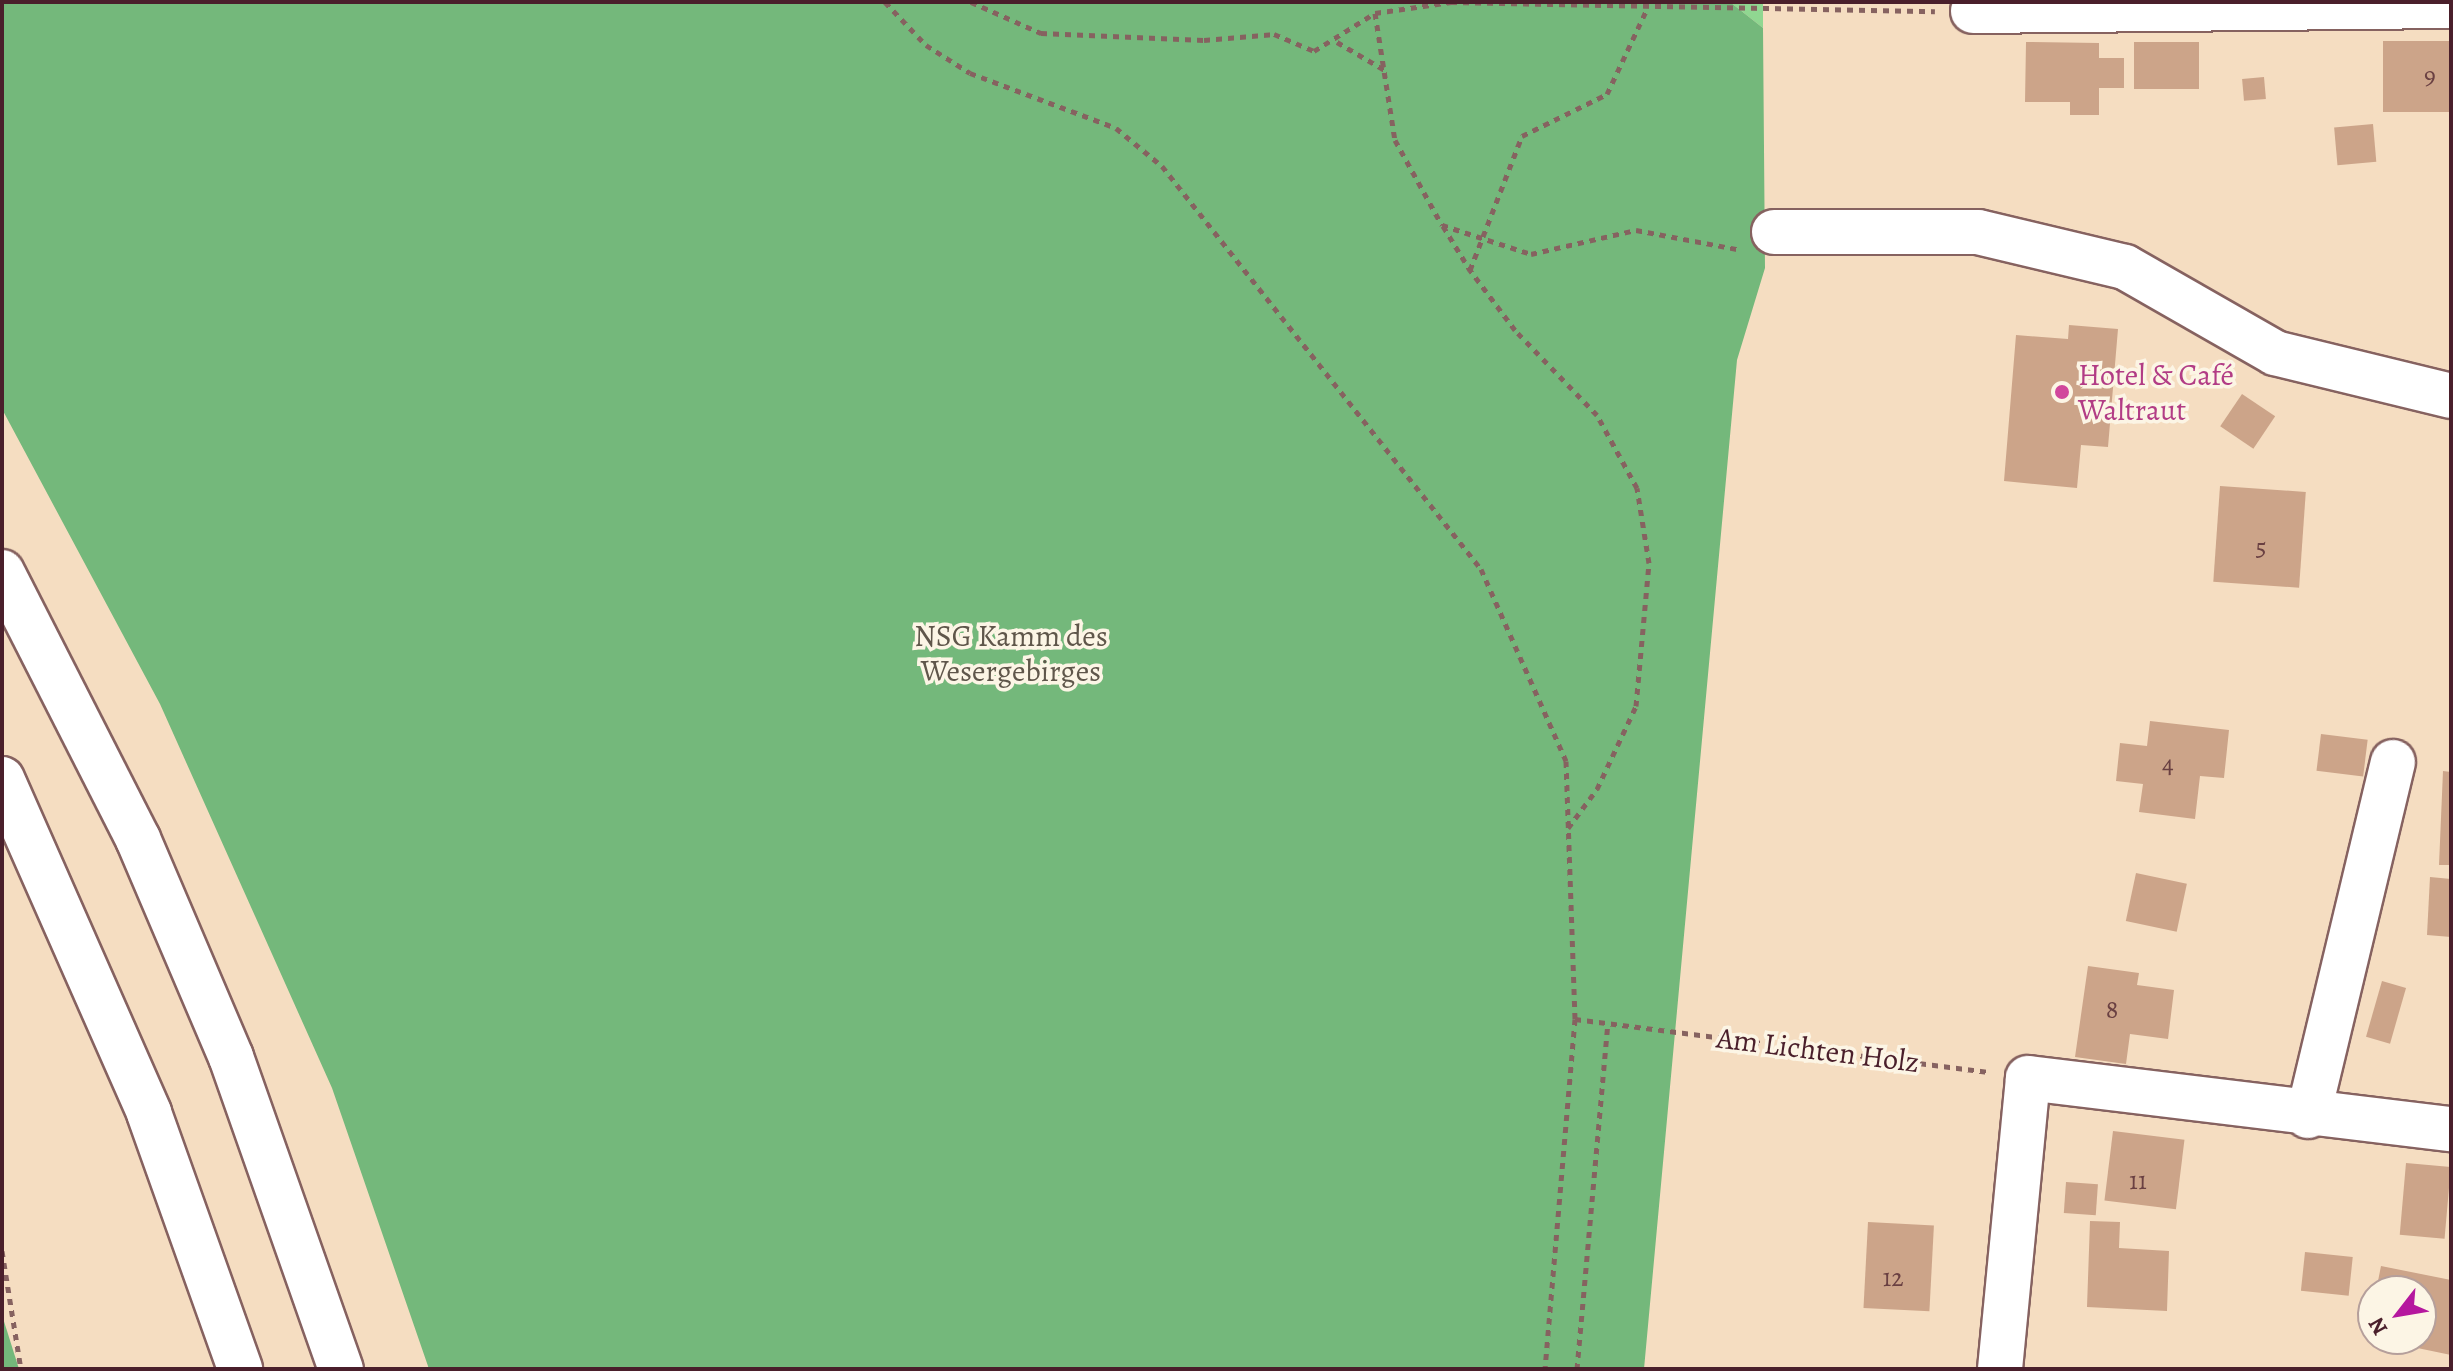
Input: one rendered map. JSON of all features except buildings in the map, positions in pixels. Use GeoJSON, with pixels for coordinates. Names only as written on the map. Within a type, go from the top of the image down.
{"type":"FeatureCollection","features":[{"type":"Feature","properties":{"kind":"main road"},"geometry":{"type":"LineString","coordinates":[[1973,11],[2451,6]]}},
{"type":"Feature","properties":{"kind":"main road"},"geometry":{"type":"LineString","coordinates":[[1774,232],[1978,232],[2125,267],[2275,353],[2451,396]]}},
{"type":"Feature","properties":{"kind":"main road"},"geometry":{"type":"LineString","coordinates":[[2,572],[138,839],[231,1057],[341,1369]]}},
{"type":"Feature","properties":{"kind":"main road"},"geometry":{"type":"LineString","coordinates":[[2308,1116],[2393,762]]}},
{"type":"Feature","properties":{"kind":"main road"},"geometry":{"type":"LineString","coordinates":[[2,779],[149,1113],[240,1369]]}},
{"type":"Feature","properties":{"kind":"main road"},"geometry":{"type":"LineString","coordinates":[[2000,1369],[2028,1078],[2308,1116],[2451,1129]]}},
{"type":"Feature","properties":{"kind":"path"},"geometry":{"type":"LineString","coordinates":[[885,2],[916,37],[970,73],[1116,128],[1162,166],[1481,569],[1566,761],[1575,1019],[1545,1369]]}},
{"type":"Feature","properties":{"kind":"path"},"geometry":{"type":"LineString","coordinates":[[971,2],[1041,33],[1204,40],[1274,34],[1314,51],[1337,42],[1375,13],[1451,2],[1646,11],[1973,11]]}},
{"type":"Feature","properties":{"kind":"path"},"geometry":{"type":"LineString","coordinates":[[1470,270],[1522,136],[1607,94],[1646,11]]}},
{"type":"Feature","properties":{"kind":"path"},"geometry":{"type":"LineString","coordinates":[[1375,13],[1389,73],[1395,140],[1470,270],[1515,330],[1597,415],[1637,488],[1649,563],[1636,706],[1597,789],[1568,829]]}},
{"type":"Feature","properties":{"kind":"path"},"geometry":{"type":"LineString","coordinates":[[1337,42],[1389,73]]}},
{"type":"Feature","properties":{"kind":"path"},"geometry":{"type":"LineString","coordinates":[[1442,225],[1531,254],[1636,230],[1735,250],[1774,232]]}},
{"type":"Feature","properties":{"kind":"path","name":"Am Lichten Holz"},"geometry":{"type":"LineString","coordinates":[[1575,1019],[2028,1078]]}},
{"type":"Feature","properties":{"kind":"path"},"geometry":{"type":"LineString","coordinates":[[1577,1369],[1608,1023]]}},
{"type":"Feature","properties":{"kind":"path"},"geometry":{"type":"LineString","coordinates":[[2,1251],[21,1369]]}},
{"type":"Feature","properties":{"kind":"green space","name":"NSG Kamm des Wesergebirges"},"geometry":{"type":"Polygon","coordinates":[[[2,2],[1730,2],[1763,28],[1765,268],[1737,360],[1644,1369],[429,1369],[332,1088],[160,704],[2,409],[2,2]]]}},
{"type":"Feature","properties":{"kind":"green space"},"geometry":{"type":"Polygon","coordinates":[[[1730,2],[1763,2],[1763,28],[1730,2]]]}},
{"type":"Feature","properties":{"kind":"green space"},"geometry":{"type":"Polygon","coordinates":[[[2,1315],[19,1369],[2,1369],[2,1315]]]}},
{"type":"Feature","properties":{"kind":"place","name":"Hotel & Café Waltraut"},"geometry":{"type":"Point","coordinates":[2062,392]}}]}
